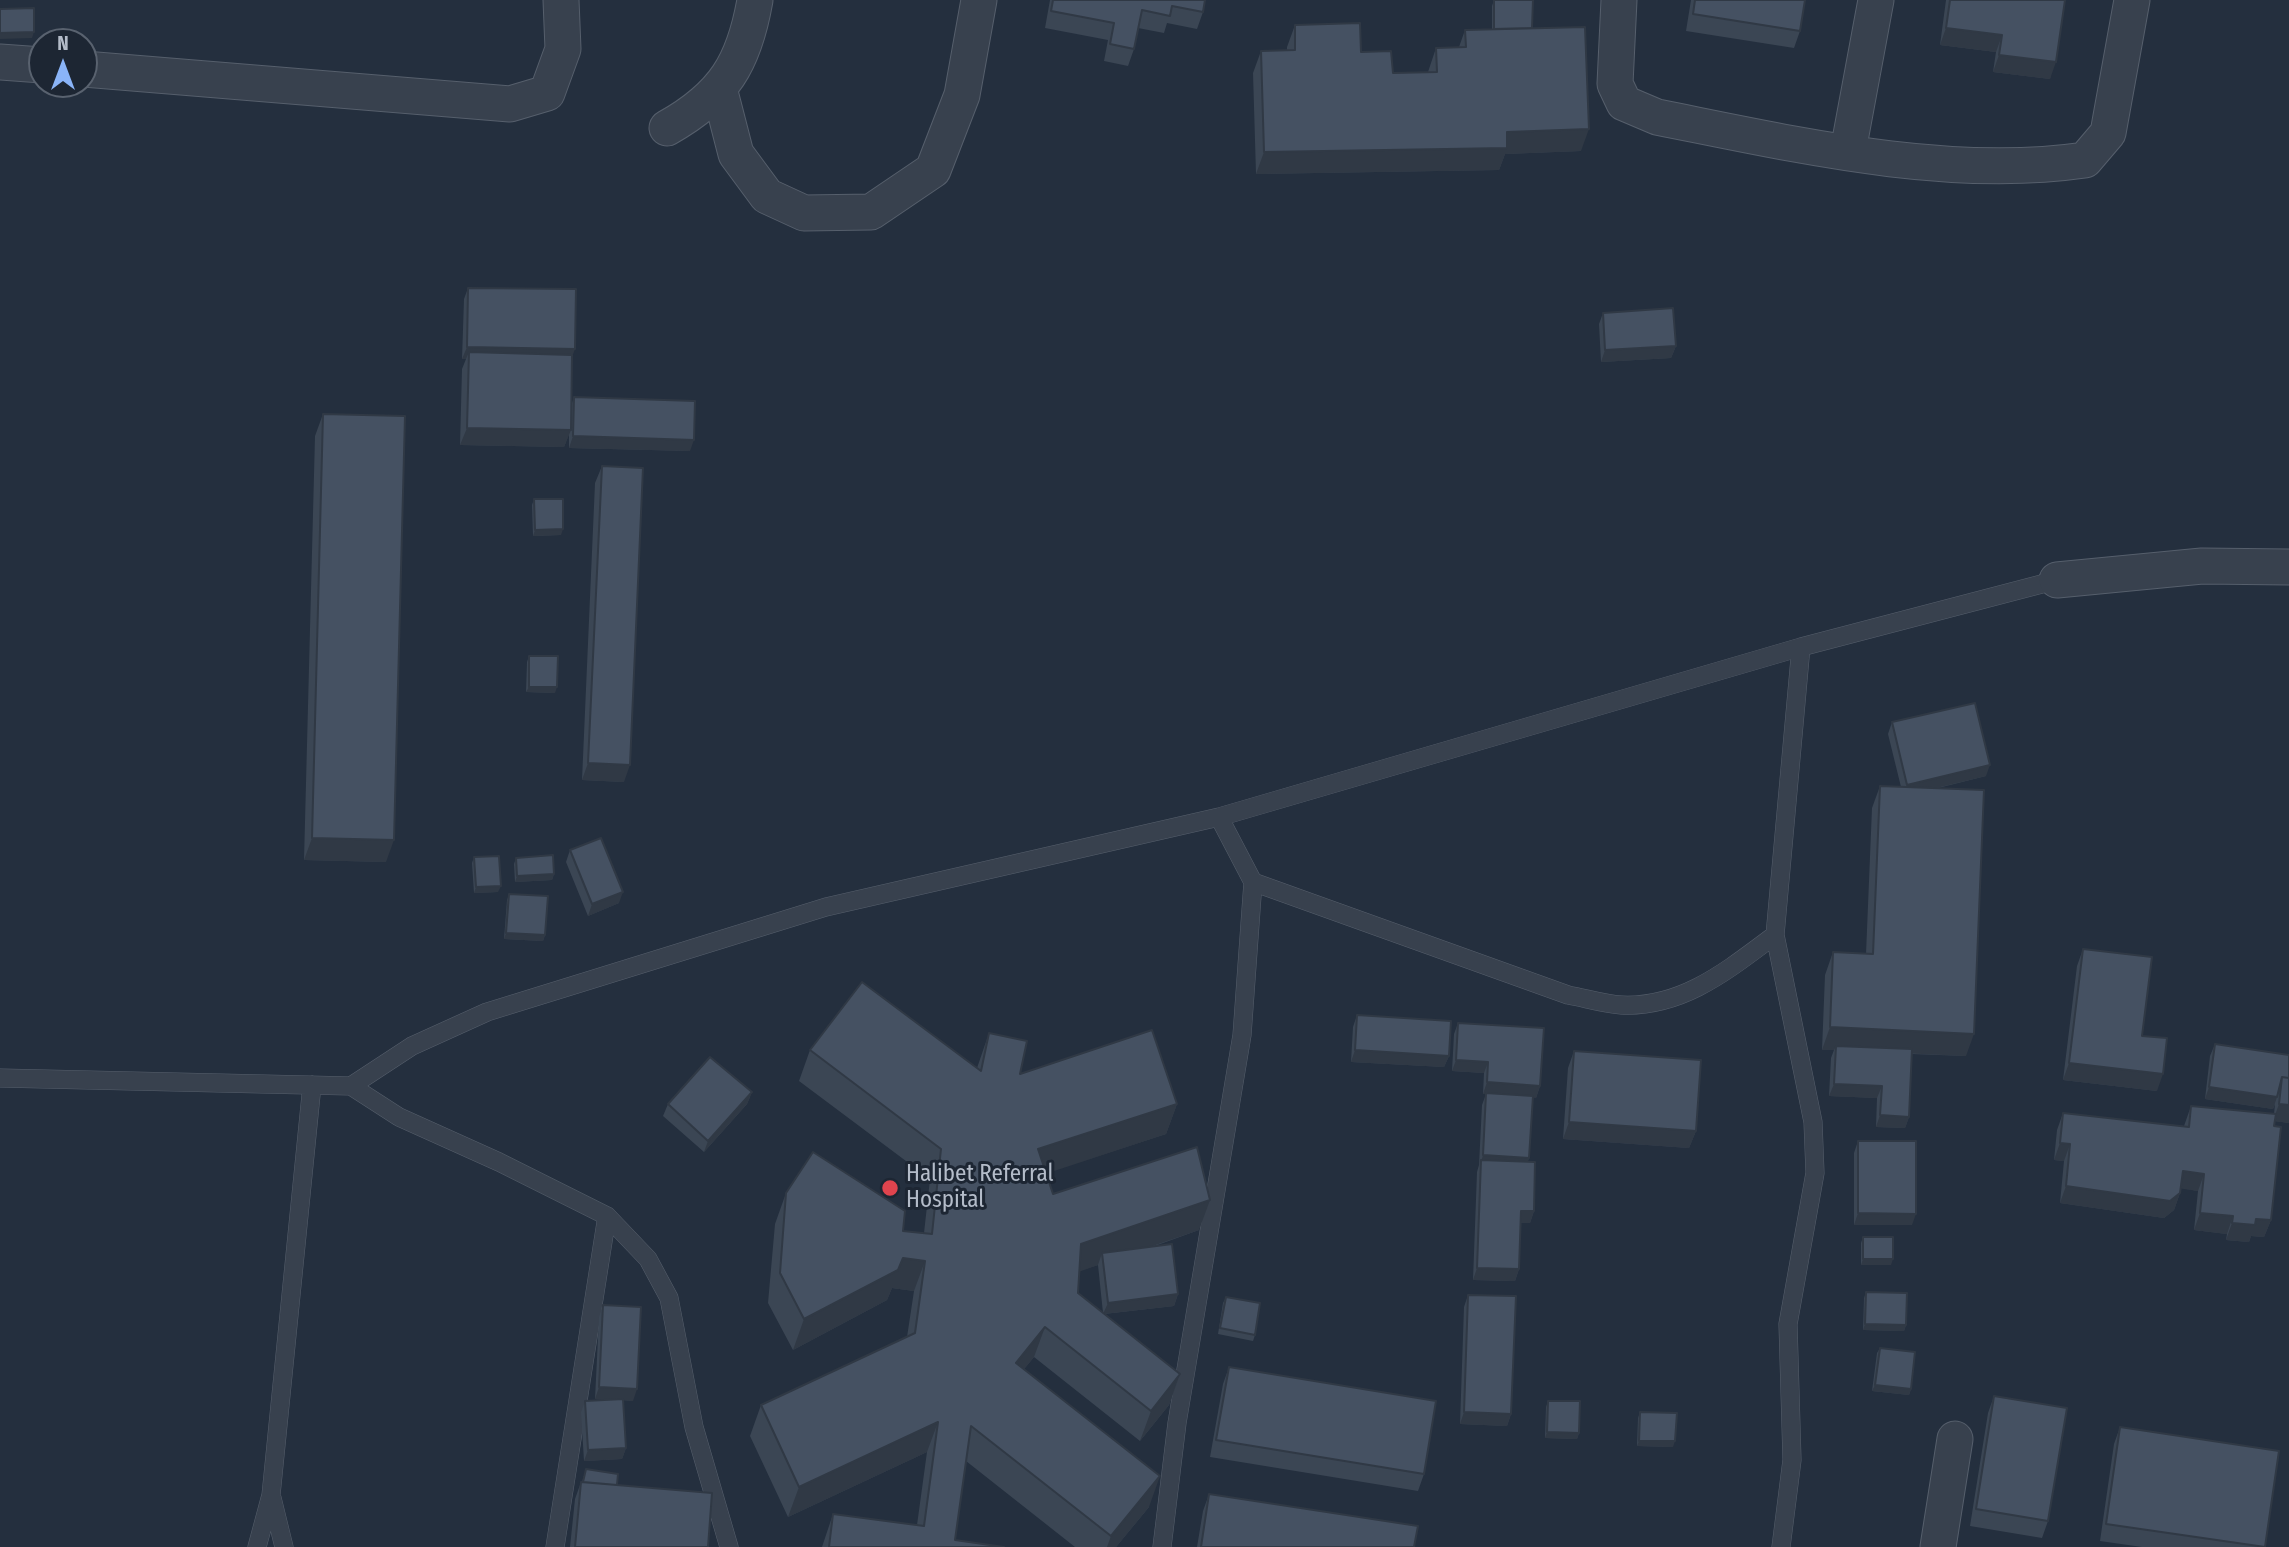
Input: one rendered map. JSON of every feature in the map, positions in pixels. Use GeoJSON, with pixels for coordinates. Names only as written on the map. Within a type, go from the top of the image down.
{"type":"FeatureCollection","features":[{"type":"Feature","properties":{"kind":"street"},"geometry":{"type":"LineString","coordinates":[[98,70],[510,104],[547,93],[563,49],[561,0]]}},
{"type":"Feature","properties":{"kind":"street"},"geometry":{"type":"LineString","coordinates":[[667,128],[696,111],[719,88],[749,38],[755,0]]}},
{"type":"Feature","properties":{"kind":"street"},"geometry":{"type":"LineString","coordinates":[[719,88],[736,154],[767,196],[804,214],[871,212],[933,170],[962,95],[979,0]]}},
{"type":"Feature","properties":{"kind":"street"},"geometry":{"type":"LineString","coordinates":[[1619,0],[1615,84],[1623,103],[1657,117],[1904,161],[2040,167],[2085,160],[2108,133],[2132,0]]}},
{"type":"Feature","properties":{"kind":"street"},"geometry":{"type":"LineString","coordinates":[[1848,151],[1876,0]]}},
{"type":"Feature","properties":{"kind":"street"},"geometry":{"type":"LineString","coordinates":[[0,62],[28,64]]}},
{"type":"Feature","properties":{"kind":"street"},"geometry":{"type":"LineString","coordinates":[[2057,580],[2202,566],[2289,567]]}},
{"type":"Feature","properties":{"kind":"street"},"geometry":{"type":"LineString","coordinates":[[1947,1546],[1955,1439]]}},
{"type":"Feature","properties":{"kind":"lane"},"geometry":{"type":"LineString","coordinates":[[351,1086],[412,1046],[487,1012],[826,906],[1219,817],[1801,647],[2057,580]]}},
{"type":"Feature","properties":{"kind":"lane"},"geometry":{"type":"LineString","coordinates":[[1781,1547],[1792,1460],[1788,1324],[1815,1173],[1813,1122],[1775,935],[1801,647]]}},
{"type":"Feature","properties":{"kind":"lane"},"geometry":{"type":"LineString","coordinates":[[1162,1547],[1179,1410],[1242,1035],[1253,882],[1219,817]]}},
{"type":"Feature","properties":{"kind":"lane"},"geometry":{"type":"LineString","coordinates":[[1253,882],[1568,995],[1622,1005],[1670,1000],[1711,982],[1775,935]]}},
{"type":"Feature","properties":{"kind":"lane"},"geometry":{"type":"LineString","coordinates":[[0,1078],[351,1086],[399,1118],[499,1162],[607,1216],[648,1259],[669,1298],[694,1427],[729,1547]]}},
{"type":"Feature","properties":{"kind":"lane"},"geometry":{"type":"LineString","coordinates":[[257,1547],[271,1494],[312,1085]]}},
{"type":"Feature","properties":{"kind":"lane"},"geometry":{"type":"LineString","coordinates":[[555,1547],[607,1216]]}},
{"type":"Feature","properties":{"kind":"lane"},"geometry":{"type":"LineString","coordinates":[[271,1494],[284,1547]]}},
{"type":"Feature","properties":{"kind":"building"},"geometry":{"type":"Polygon","coordinates":[[[1053,0],[1205,0],[1203,12],[1172,6],[1170,16],[1142,10],[1134,49],[1110,44],[1114,23],[1051,11],[1053,0]]]}},
{"type":"Feature","properties":{"kind":"building"},"geometry":{"type":"Polygon","coordinates":[[[1494,0],[1533,0],[1532,28],[1494,29],[1494,0]]]}},
{"type":"Feature","properties":{"kind":"building"},"geometry":{"type":"Polygon","coordinates":[[[1695,0],[1805,0],[1800,31],[1693,14],[1695,0]]]}},
{"type":"Feature","properties":{"kind":"building"},"geometry":{"type":"Polygon","coordinates":[[[1950,0],[2065,0],[2056,62],[1999,55],[2002,35],[1946,28],[1950,0]]]}},
{"type":"Feature","properties":{"kind":"building"},"geometry":{"type":"Polygon","coordinates":[[[34,8],[34,28],[28,28],[28,32],[0,33],[0,9],[34,8]]]}},
{"type":"Feature","properties":{"kind":"building"},"geometry":{"type":"Polygon","coordinates":[[[1360,23],[1361,52],[1391,51],[1393,73],[1437,72],[1436,48],[1466,47],[1465,30],[1585,27],[1589,129],[1507,132],[1507,148],[1264,152],[1261,51],[1295,50],[1295,25],[1360,23]]]}},
{"type":"Feature","properties":{"kind":"building"},"geometry":{"type":"Polygon","coordinates":[[[468,288],[576,289],[575,349],[467,347],[468,288]]]}},
{"type":"Feature","properties":{"kind":"building"},"geometry":{"type":"Polygon","coordinates":[[[1673,308],[1676,346],[1605,350],[1603,313],[1673,308]]]}},
{"type":"Feature","properties":{"kind":"building"},"geometry":{"type":"Polygon","coordinates":[[[469,352],[572,355],[571,430],[467,428],[469,352]]]}},
{"type":"Feature","properties":{"kind":"building"},"geometry":{"type":"Polygon","coordinates":[[[574,397],[695,401],[694,440],[573,436],[574,397]]]}},
{"type":"Feature","properties":{"kind":"building"},"geometry":{"type":"Polygon","coordinates":[[[323,414],[405,416],[394,840],[312,838],[323,414]]]}},
{"type":"Feature","properties":{"kind":"building"},"geometry":{"type":"Polygon","coordinates":[[[602,466],[643,468],[630,765],[588,763],[602,466]]]}},
{"type":"Feature","properties":{"kind":"building"},"geometry":{"type":"Polygon","coordinates":[[[534,499],[563,499],[563,529],[535,530],[534,499]]]}},
{"type":"Feature","properties":{"kind":"building"},"geometry":{"type":"Polygon","coordinates":[[[529,656],[558,656],[557,687],[529,687],[529,656]]]}},
{"type":"Feature","properties":{"kind":"building"},"geometry":{"type":"Polygon","coordinates":[[[1975,703],[1990,765],[1907,785],[1892,722],[1975,703]]]}},
{"type":"Feature","properties":{"kind":"building"},"geometry":{"type":"Polygon","coordinates":[[[1880,786],[1984,790],[1974,1034],[1830,1027],[1833,952],[1873,954],[1880,786]]]}},
{"type":"Feature","properties":{"kind":"building"},"geometry":{"type":"Polygon","coordinates":[[[601,838],[623,892],[592,904],[570,850],[601,838]]]}},
{"type":"Feature","properties":{"kind":"building"},"geometry":{"type":"Polygon","coordinates":[[[553,855],[554,874],[517,876],[516,858],[553,855]]]}},
{"type":"Feature","properties":{"kind":"building"},"geometry":{"type":"Polygon","coordinates":[[[499,856],[501,886],[476,887],[474,857],[499,856]]]}},
{"type":"Feature","properties":{"kind":"building"},"geometry":{"type":"Polygon","coordinates":[[[509,894],[548,896],[545,935],[506,933],[509,894]]]}},
{"type":"Feature","properties":{"kind":"building"},"geometry":{"type":"Polygon","coordinates":[[[2083,949],[2152,957],[2142,1036],[2167,1038],[2163,1074],[2069,1063],[2083,949]]]}},
{"type":"Feature","properties":{"kind":"building","name":"Halibet Referral Hospital"},"geometry":{"type":"Polygon","coordinates":[[[862,982],[981,1071],[989,1033],[1027,1041],[1020,1074],[1152,1030],[1177,1104],[1038,1149],[1053,1194],[1197,1147],[1210,1200],[1081,1244],[1078,1293],[1180,1374],[1151,1411],[1045,1327],[1016,1363],[1160,1476],[1111,1536],[971,1426],[955,1540],[1004,1547],[829,1547],[833,1514],[924,1526],[938,1422],[799,1487],[761,1405],[915,1333],[925,1261],[903,1258],[898,1270],[804,1319],[780,1273],[786,1193],[813,1152],[905,1211],[903,1231],[932,1234],[941,1149],[810,1050],[862,982]]]}},
{"type":"Feature","properties":{"kind":"building"},"geometry":{"type":"Polygon","coordinates":[[[1357,1015],[1451,1021],[1449,1056],[1355,1050],[1357,1015]]]}},
{"type":"Feature","properties":{"kind":"building"},"geometry":{"type":"Polygon","coordinates":[[[1458,1023],[1544,1028],[1540,1086],[1487,1082],[1488,1062],[1456,1060],[1458,1023]]]}},
{"type":"Feature","properties":{"kind":"building"},"geometry":{"type":"Polygon","coordinates":[[[2215,1044],[2289,1055],[2289,1078],[2282,1077],[2277,1097],[2209,1087],[2215,1044]]]}},
{"type":"Feature","properties":{"kind":"building"},"geometry":{"type":"Polygon","coordinates":[[[1836,1046],[1912,1049],[1909,1117],[1880,1115],[1882,1086],[1834,1084],[1836,1046]]]}},
{"type":"Feature","properties":{"kind":"building"},"geometry":{"type":"Polygon","coordinates":[[[1574,1051],[1701,1060],[1696,1131],[1569,1122],[1574,1051]]]}},
{"type":"Feature","properties":{"kind":"building"},"geometry":{"type":"Polygon","coordinates":[[[710,1057],[752,1092],[708,1141],[668,1104],[710,1057]]]}},
{"type":"Feature","properties":{"kind":"building"},"geometry":{"type":"Polygon","coordinates":[[[2282,1077],[2289,1078],[2289,1105],[2279,1104],[2282,1077]]]}},
{"type":"Feature","properties":{"kind":"building"},"geometry":{"type":"Polygon","coordinates":[[[1486,1093],[1533,1096],[1529,1158],[1483,1155],[1486,1093]]]}},
{"type":"Feature","properties":{"kind":"building"},"geometry":{"type":"Polygon","coordinates":[[[2191,1106],[2276,1114],[2274,1126],[2281,1127],[2271,1220],[2256,1219],[2255,1225],[2232,1223],[2233,1216],[2200,1213],[2204,1174],[2183,1171],[2180,1193],[2170,1201],[2066,1186],[2070,1144],[2060,1143],[2063,1113],[2189,1127],[2191,1106]]]}},
{"type":"Feature","properties":{"kind":"building"},"geometry":{"type":"Polygon","coordinates":[[[1858,1141],[1916,1141],[1916,1214],[1858,1213],[1858,1141]]]}},
{"type":"Feature","properties":{"kind":"building"},"geometry":{"type":"Polygon","coordinates":[[[1481,1160],[1535,1162],[1534,1211],[1521,1211],[1519,1269],[1477,1268],[1481,1160]]]}},
{"type":"Feature","properties":{"kind":"building"},"geometry":{"type":"Polygon","coordinates":[[[1863,1237],[1893,1237],[1893,1259],[1863,1259],[1863,1237]]]}},
{"type":"Feature","properties":{"kind":"building"},"geometry":{"type":"Polygon","coordinates":[[[1172,1244],[1178,1294],[1108,1303],[1102,1253],[1172,1244]]]}},
{"type":"Feature","properties":{"kind":"building"},"geometry":{"type":"Polygon","coordinates":[[[1866,1292],[1907,1293],[1906,1325],[1865,1324],[1866,1292]]]}},
{"type":"Feature","properties":{"kind":"building"},"geometry":{"type":"Polygon","coordinates":[[[1468,1295],[1516,1296],[1511,1414],[1464,1412],[1468,1295]]]}},
{"type":"Feature","properties":{"kind":"building"},"geometry":{"type":"Polygon","coordinates":[[[1226,1297],[1260,1303],[1255,1335],[1220,1328],[1226,1297]]]}},
{"type":"Feature","properties":{"kind":"building"},"geometry":{"type":"Polygon","coordinates":[[[603,1305],[641,1307],[637,1389],[599,1387],[603,1305]]]}},
{"type":"Feature","properties":{"kind":"building"},"geometry":{"type":"Polygon","coordinates":[[[1880,1348],[1915,1352],[1911,1389],[1875,1385],[1880,1348]]]}},
{"type":"Feature","properties":{"kind":"building"},"geometry":{"type":"Polygon","coordinates":[[[1229,1367],[1436,1401],[1424,1474],[1216,1440],[1229,1367]]]}},
{"type":"Feature","properties":{"kind":"building"},"geometry":{"type":"Polygon","coordinates":[[[1994,1396],[2067,1408],[2048,1521],[1976,1509],[1994,1396]]]}},
{"type":"Feature","properties":{"kind":"building"},"geometry":{"type":"Polygon","coordinates":[[[623,1399],[626,1448],[588,1450],[585,1401],[623,1399]]]}},
{"type":"Feature","properties":{"kind":"building"},"geometry":{"type":"Polygon","coordinates":[[[1548,1401],[1580,1401],[1579,1433],[1547,1432],[1548,1401]]]}},
{"type":"Feature","properties":{"kind":"building"},"geometry":{"type":"Polygon","coordinates":[[[1640,1412],[1677,1413],[1675,1441],[1639,1441],[1640,1412]]]}},
{"type":"Feature","properties":{"kind":"building"},"geometry":{"type":"Polygon","coordinates":[[[2120,1427],[2279,1451],[2265,1547],[2106,1524],[2120,1427]]]}},
{"type":"Feature","properties":{"kind":"building"},"geometry":{"type":"Polygon","coordinates":[[[586,1469],[618,1474],[617,1485],[583,1482],[586,1469]]]}},
{"type":"Feature","properties":{"kind":"building"},"geometry":{"type":"Polygon","coordinates":[[[581,1482],[712,1493],[708,1547],[575,1547],[581,1482]]]}},
{"type":"Feature","properties":{"kind":"building"},"geometry":{"type":"Polygon","coordinates":[[[1209,1494],[1418,1526],[1414,1547],[1201,1547],[1209,1494]]]}},
{"type":"Feature","properties":{"kind":"place","name":"Halibet Referral Hospital"},"geometry":{"type":"Point","coordinates":[890,1188]}}]}
